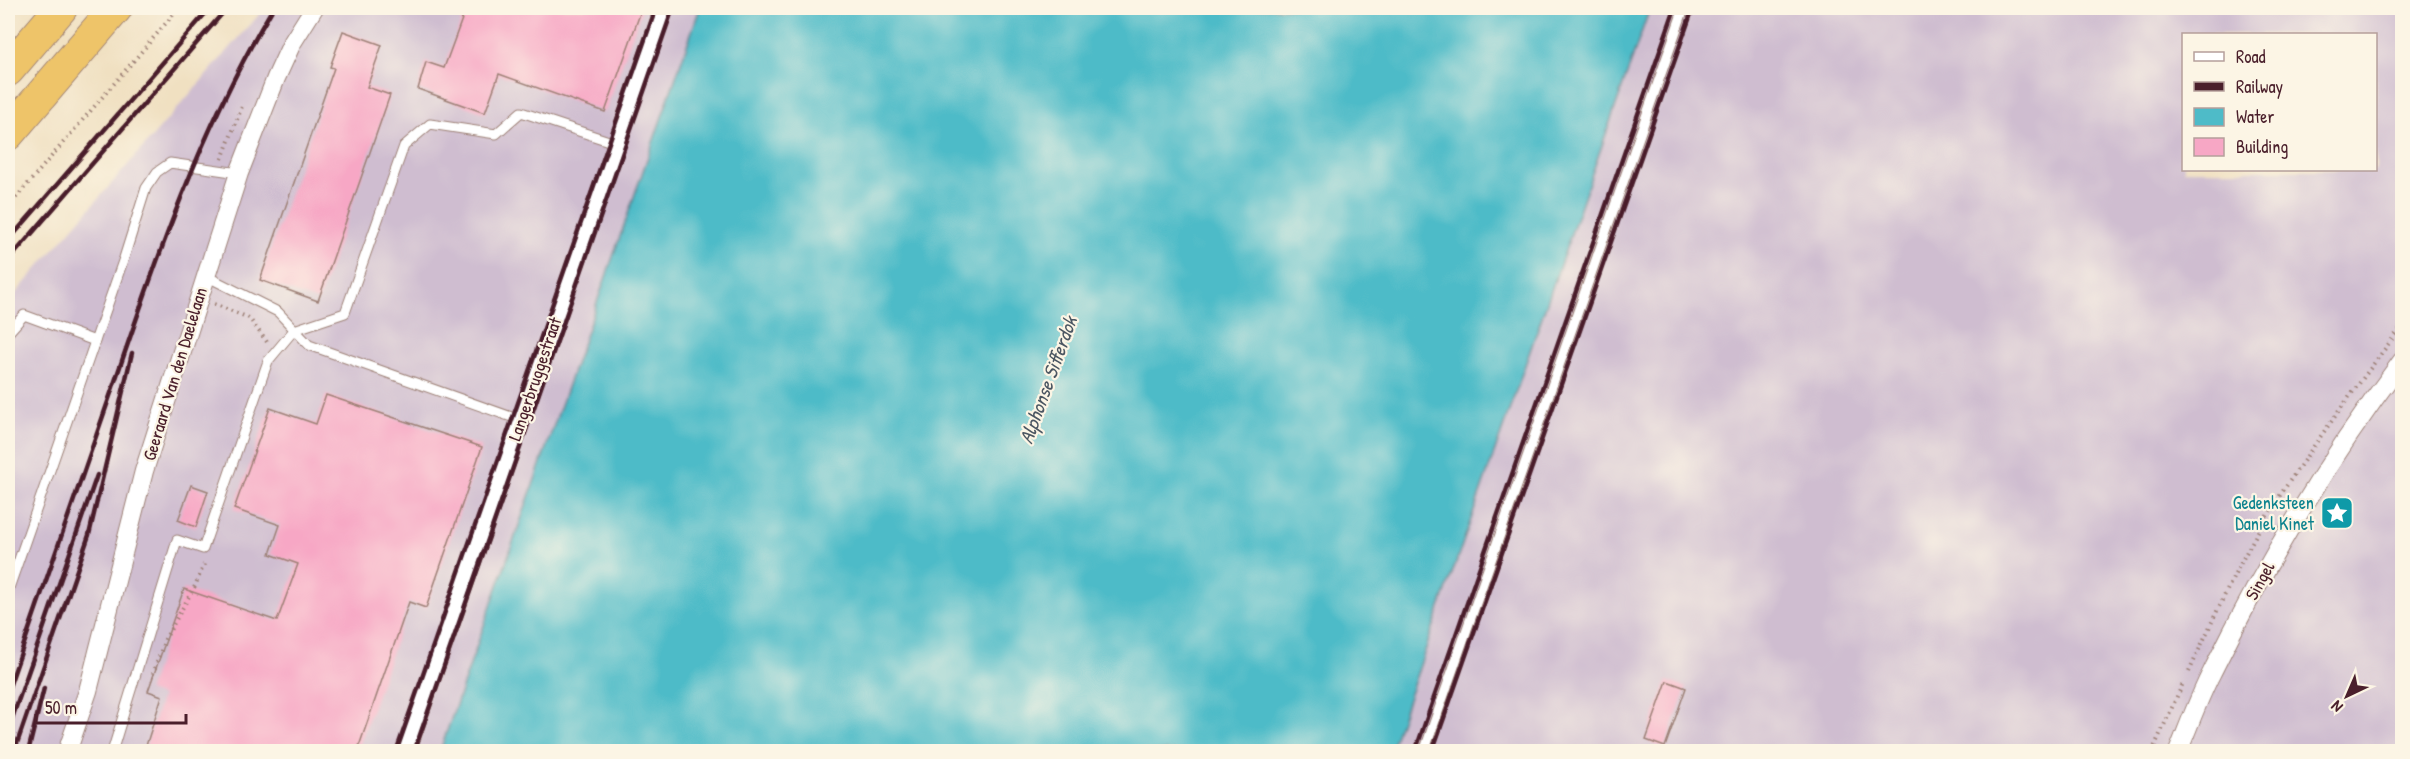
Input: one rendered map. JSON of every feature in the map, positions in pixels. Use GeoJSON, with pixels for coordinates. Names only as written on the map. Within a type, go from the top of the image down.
{"type":"FeatureCollection","features":[{"type":"Feature","properties":{"kind":"highway"},"geometry":{"type":"LineString","coordinates":[[8,70],[61,8]]}},
{"type":"Feature","properties":{"kind":"highway"},"geometry":{"type":"LineString","coordinates":[[8,134],[116,8]]}},
{"type":"Feature","properties":{"kind":"street","name":"Geeraard Van den Daelelaan"},"geometry":{"type":"LineString","coordinates":[[67,752],[88,691],[144,471],[239,173],[276,78],[292,43],[314,8]]}},
{"type":"Feature","properties":{"kind":"street","name":"Langerbruggestraat"},"geometry":{"type":"LineString","coordinates":[[406,752],[664,8]]}},
{"type":"Feature","properties":{"kind":"street","name":"Singel"},"geometry":{"type":"LineString","coordinates":[[2178,752],[2211,673],[2298,511],[2350,433],[2403,361]]}},
{"type":"Feature","properties":{"kind":"lane"},"geometry":{"type":"LineString","coordinates":[[1424,752],[1683,8]]}},
{"type":"Feature","properties":{"kind":"lane"},"geometry":{"type":"LineString","coordinates":[[112,752],[177,540],[203,549],[268,361],[294,330],[345,313],[404,146],[430,124],[496,134],[521,112],[618,144]]}},
{"type":"Feature","properties":{"kind":"lane"},"geometry":{"type":"LineString","coordinates":[[8,591],[146,188],[157,172],[170,164],[239,173]]}},
{"type":"Feature","properties":{"kind":"lane"},"geometry":{"type":"LineString","coordinates":[[206,276],[278,312],[309,345],[520,420]]}},
{"type":"Feature","properties":{"kind":"lane"},"geometry":{"type":"LineString","coordinates":[[8,333],[24,315],[95,341]]}},
{"type":"Feature","properties":{"kind":"path"},"geometry":{"type":"LineString","coordinates":[[8,207],[179,8]]}},
{"type":"Feature","properties":{"kind":"shaded area"},"geometry":{"type":"Polygon","coordinates":[[[265,8],[700,8],[440,751],[8,752],[8,302],[265,8]]]}},
{"type":"Feature","properties":{"kind":"shaded area"},"geometry":{"type":"Polygon","coordinates":[[[1650,8],[2402,8],[2402,751],[1390,752],[1650,8]]]}},
{"type":"Feature","properties":{"kind":"water","name":"Alphonse Sifferdok"},"geometry":{"type":"Polygon","coordinates":[[[700,8],[1650,8],[1390,751],[440,751],[700,8]]]}},
{"type":"Feature","properties":{"kind":"building"},"geometry":{"type":"Polygon","coordinates":[[[466,8],[642,8],[605,112],[499,74],[485,113],[418,89],[426,62],[444,68],[466,8]]]}},
{"type":"Feature","properties":{"kind":"building"},"geometry":{"type":"Polygon","coordinates":[[[343,31],[382,45],[367,87],[390,95],[318,301],[260,280],[334,68],[330,67],[343,31]]]}},
{"type":"Feature","properties":{"kind":"building"},"geometry":{"type":"Polygon","coordinates":[[[326,395],[482,447],[426,608],[409,602],[357,752],[144,752],[162,696],[148,691],[184,589],[277,621],[298,564],[270,554],[280,525],[234,509],[270,408],[316,424],[326,395]]]}},
{"type":"Feature","properties":{"kind":"building"},"geometry":{"type":"Polygon","coordinates":[[[191,485],[208,491],[196,527],[178,520],[191,485]]]}},
{"type":"Feature","properties":{"kind":"building"},"geometry":{"type":"Polygon","coordinates":[[[1667,681],[1686,688],[1665,747],[1646,740],[1667,681]]]}},
{"type":"Feature","properties":{"kind":"railway"},"geometry":{"type":"LineString","coordinates":[[8,241],[210,8]]}},
{"type":"Feature","properties":{"kind":"railway"},"geometry":{"type":"LineString","coordinates":[[8,261],[227,8]]}},
{"type":"Feature","properties":{"kind":"railway"},"geometry":{"type":"LineString","coordinates":[[8,690],[163,244],[202,147],[247,54],[273,8]]}},
{"type":"Feature","properties":{"kind":"railway"},"geometry":{"type":"LineString","coordinates":[[396,752],[656,8]]}},
{"type":"Feature","properties":{"kind":"railway"},"geometry":{"type":"LineString","coordinates":[[414,752],[673,8]]}},
{"type":"Feature","properties":{"kind":"railway"},"geometry":{"type":"LineString","coordinates":[[1415,752],[1675,8]]}},
{"type":"Feature","properties":{"kind":"railway"},"geometry":{"type":"LineString","coordinates":[[1432,752],[1693,8]]}},
{"type":"Feature","properties":{"kind":"railway"},"geometry":{"type":"LineString","coordinates":[[14,752],[89,535],[132,353]]}},
{"type":"Feature","properties":{"kind":"railway"},"geometry":{"type":"LineString","coordinates":[[8,730],[97,475]]}},
{"type":"Feature","properties":{"kind":"railway"},"geometry":{"type":"LineString","coordinates":[[28,752],[44,688]]}},
{"type":"Feature","properties":{"kind":"place","name":"Gedenksteen Daniel Kinet"},"geometry":{"type":"Point","coordinates":[2337,513]}}]}
